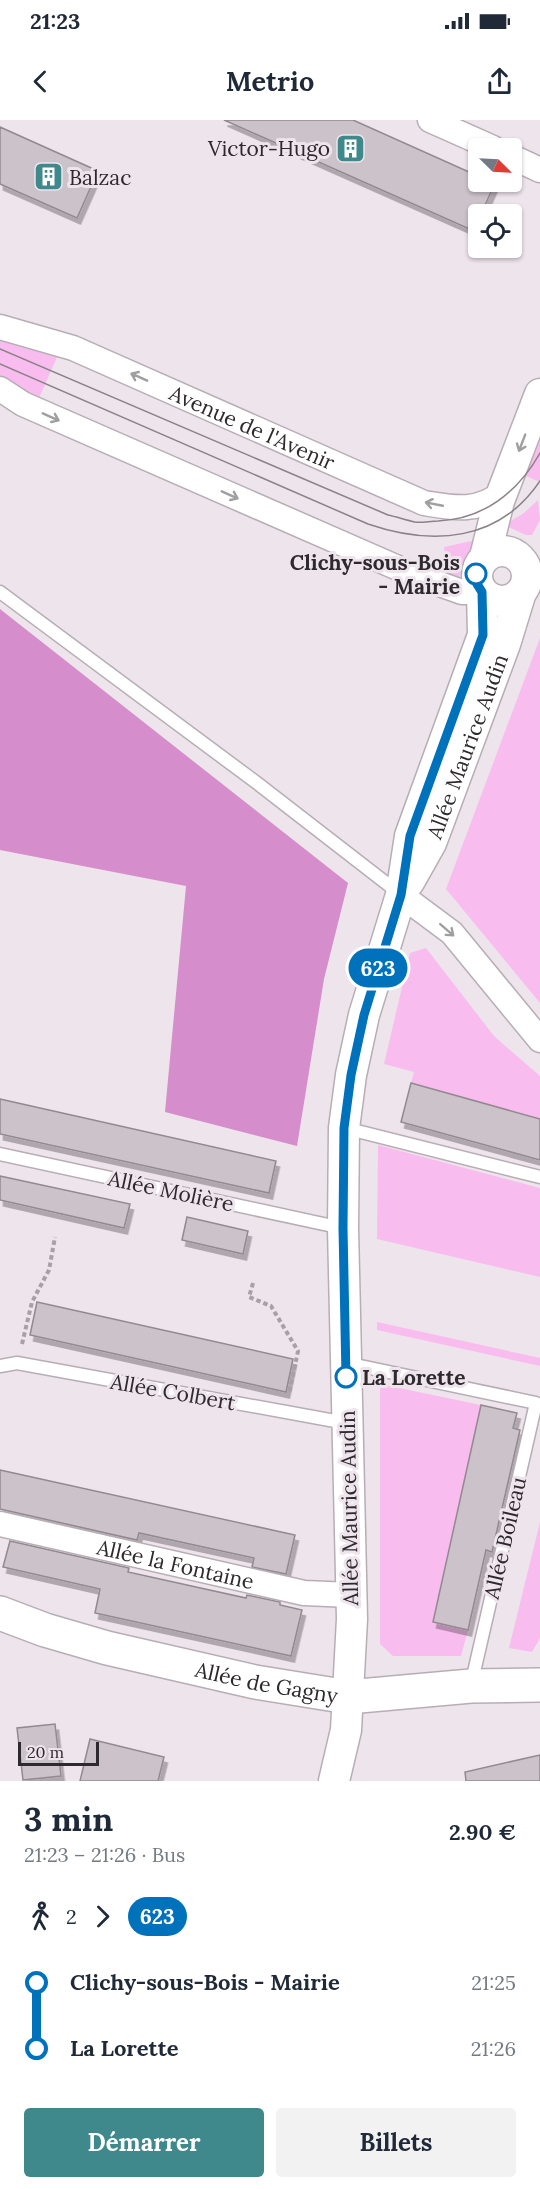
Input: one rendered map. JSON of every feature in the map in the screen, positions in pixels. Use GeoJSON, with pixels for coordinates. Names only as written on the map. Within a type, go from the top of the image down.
{"type":"FeatureCollection","features":[{"type":"Feature","properties":{"kind":"main road","name":"Allée de Gagny"},"geometry":{"type":"LineString","coordinates":[[0,1613],[45,1630],[118,1651],[255,1682],[348,1697],[471,1686],[540,1685]]}},
{"type":"Feature","properties":{"kind":"street"},"geometry":{"type":"LineString","coordinates":[[430,120],[470,138]]}},
{"type":"Feature","properties":{"kind":"street"},"geometry":{"type":"LineString","coordinates":[[522,162],[540,170]]}},
{"type":"Feature","properties":{"kind":"street","name":"Avenue de l'Avenir"},"geometry":{"type":"LineString","coordinates":[[0,327],[73,348],[403,495],[424,502],[462,508],[492,501],[503,492]]}},
{"type":"Feature","properties":{"kind":"street"},"geometry":{"type":"LineString","coordinates":[[0,389],[23,404],[414,575],[462,592],[482,592]]}},
{"type":"Feature","properties":{"kind":"street"},"geometry":{"type":"LineString","coordinates":[[491,548],[512,553],[519,557],[529,569],[514,598],[498,601],[482,592],[477,584],[476,574],[479,565],[491,548],[503,492],[540,393]]}},
{"type":"Feature","properties":{"kind":"street"},"geometry":{"type":"LineString","coordinates":[[462,508],[479,521],[491,548]]}},
{"type":"Feature","properties":{"kind":"street","name":"Allée Maurice Audin"},"geometry":{"type":"LineString","coordinates":[[401,895],[431,843],[505,644],[529,569]]}},
{"type":"Feature","properties":{"kind":"street","name":"Allée Maurice Audin"},"geometry":{"type":"LineString","coordinates":[[334,1781],[346,1730],[351,1595],[343,1228],[344,1128],[351,1075],[364,1015],[401,895],[410,836],[483,635],[482,592]]}},
{"type":"Feature","properties":{"kind":"street"},"geometry":{"type":"LineString","coordinates":[[401,895],[452,933],[540,1040]]}},
{"type":"Feature","properties":{"kind":"street","name":"Allée la Fontaine"},"geometry":{"type":"LineString","coordinates":[[0,1524],[304,1593],[351,1595]]}},
{"type":"Feature","properties":{"kind":"lane"},"geometry":{"type":"LineString","coordinates":[[0,592],[257,783],[401,895]]}},
{"type":"Feature","properties":{"kind":"lane"},"geometry":{"type":"LineString","coordinates":[[344,1128],[540,1177]]}},
{"type":"Feature","properties":{"kind":"lane","name":"Allée Molière"},"geometry":{"type":"LineString","coordinates":[[0,1154],[343,1228]]}},
{"type":"Feature","properties":{"kind":"lane","name":"Allée Colbert"},"geometry":{"type":"LineString","coordinates":[[0,1366],[18,1363],[346,1423]]}},
{"type":"Feature","properties":{"kind":"lane","name":"Allée Boileau"},"geometry":{"type":"LineString","coordinates":[[346,1363],[536,1403],[471,1686]]}},
{"type":"Feature","properties":{"kind":"path"},"geometry":{"type":"LineString","coordinates":[[18,1363],[32,1302],[49,1270],[55,1237]]}},
{"type":"Feature","properties":{"kind":"path"},"geometry":{"type":"LineString","coordinates":[[253,1283],[249,1297],[271,1306],[298,1351],[286,1412]]}},
{"type":"Feature","properties":{"kind":"shaded area"},"geometry":{"type":"Polygon","coordinates":[[[0,336],[58,355],[39,398],[0,381],[0,336]]]}},
{"type":"Feature","properties":{"kind":"shaded area"},"geometry":{"type":"Polygon","coordinates":[[[540,424],[540,482],[521,474],[540,424]]]}},
{"type":"Feature","properties":{"kind":"shaded area"},"geometry":{"type":"Polygon","coordinates":[[[538,500],[540,520],[532,535],[526,535],[504,525],[524,513],[538,500]]]}},
{"type":"Feature","properties":{"kind":"shaded area"},"geometry":{"type":"Polygon","coordinates":[[[476,540],[459,577],[454,579],[441,576],[440,570],[445,558],[444,547],[476,540]]]}},
{"type":"Feature","properties":{"kind":"shaded area"},"geometry":{"type":"Polygon","coordinates":[[[0,609],[348,883],[324,979],[297,1146],[165,1112],[186,886],[0,850],[0,609]]]}},
{"type":"Feature","properties":{"kind":"shaded area"},"geometry":{"type":"Polygon","coordinates":[[[540,638],[540,1003],[446,889],[540,638]]]}},
{"type":"Feature","properties":{"kind":"shaded area"},"geometry":{"type":"Polygon","coordinates":[[[426,948],[494,1036],[540,1076],[540,1119],[411,1083],[414,1072],[384,1064],[410,953],[426,948]]]}},
{"type":"Feature","properties":{"kind":"shaded area"},"geometry":{"type":"Polygon","coordinates":[[[378,1145],[540,1188],[540,1277],[377,1239],[378,1145]]]}},
{"type":"Feature","properties":{"kind":"shaded area"},"geometry":{"type":"Polygon","coordinates":[[[377,1322],[540,1358],[540,1366],[377,1330],[377,1322]]]}},
{"type":"Feature","properties":{"kind":"shaded area"},"geometry":{"type":"Polygon","coordinates":[[[380,1384],[481,1405],[433,1622],[468,1630],[461,1656],[393,1656],[380,1644],[380,1384]]]}},
{"type":"Feature","properties":{"kind":"shaded area"},"geometry":{"type":"Polygon","coordinates":[[[540,1522],[540,1638],[532,1652],[509,1648],[540,1522]]]}},
{"type":"Feature","properties":{"kind":"building","name":"Victor-Hugo"},"geometry":{"type":"Polygon","coordinates":[[[224,120],[353,120],[468,172],[468,192],[491,192],[486,204],[468,204],[468,228],[224,120]]]}},
{"type":"Feature","properties":{"kind":"building","name":"Balzac"},"geometry":{"type":"Polygon","coordinates":[[[0,127],[98,171],[77,218],[0,184],[0,127]]]}},
{"type":"Feature","properties":{"kind":"building"},"geometry":{"type":"Polygon","coordinates":[[[411,1083],[540,1119],[540,1160],[401,1122],[411,1083]]]}},
{"type":"Feature","properties":{"kind":"building"},"geometry":{"type":"Polygon","coordinates":[[[0,1099],[276,1161],[269,1193],[0,1134],[0,1099]]]}},
{"type":"Feature","properties":{"kind":"building"},"geometry":{"type":"Polygon","coordinates":[[[0,1176],[130,1204],[124,1228],[0,1200],[0,1176]]]}},
{"type":"Feature","properties":{"kind":"building"},"geometry":{"type":"Polygon","coordinates":[[[187,1217],[248,1231],[243,1254],[182,1240],[187,1217]]]}},
{"type":"Feature","properties":{"kind":"building"},"geometry":{"type":"Polygon","coordinates":[[[37,1302],[293,1359],[286,1392],[30,1335],[37,1302]]]}},
{"type":"Feature","properties":{"kind":"building"},"geometry":{"type":"Polygon","coordinates":[[[481,1405],[517,1413],[513,1428],[520,1430],[492,1552],[486,1550],[468,1630],[433,1622],[481,1405]]]}},
{"type":"Feature","properties":{"kind":"building"},"geometry":{"type":"Polygon","coordinates":[[[0,1470],[295,1535],[286,1574],[252,1567],[254,1558],[139,1533],[137,1540],[0,1509],[0,1470]]]}},
{"type":"Feature","properties":{"kind":"building"},"geometry":{"type":"Polygon","coordinates":[[[10,1541],[129,1568],[128,1572],[246,1598],[247,1595],[280,1602],[280,1605],[302,1610],[291,1656],[95,1613],[100,1589],[3,1567],[10,1541]]]}},
{"type":"Feature","properties":{"kind":"building"},"geometry":{"type":"Polygon","coordinates":[[[55,1724],[61,1776],[23,1780],[17,1728],[55,1724]]]}},
{"type":"Feature","properties":{"kind":"building"},"geometry":{"type":"Polygon","coordinates":[[[90,1739],[164,1757],[158,1781],[80,1781],[90,1739]]]}},
{"type":"Feature","properties":{"kind":"building"},"geometry":{"type":"Polygon","coordinates":[[[540,1755],[540,1781],[466,1781],[465,1772],[540,1755]]]}},
{"type":"Feature","properties":{"kind":"tram line"},"geometry":{"type":"LineString","coordinates":[[0,349],[388,515],[415,522],[455,519],[485,509],[498,501],[521,480],[540,453]]}},
{"type":"Feature","properties":{"kind":"tram line"},"geometry":{"type":"LineString","coordinates":[[0,364],[368,524],[392,531],[440,536],[463,534],[484,527],[505,517],[540,481]]}},
{"type":"Feature","properties":{"kind":"bus line","name":"623"},"geometry":{"type":"LineString","coordinates":[[346,1377],[343,1228],[344,1128],[351,1075],[364,1015],[401,895],[410,836],[483,635],[482,592],[477,584],[476,574]]}},
{"type":"Feature","properties":{"kind":"place","name":"Victor-Hugo"},"geometry":{"type":"Point","coordinates":[351,148]}},
{"type":"Feature","properties":{"kind":"place","name":"Balzac"},"geometry":{"type":"Point","coordinates":[48,177]}},
{"type":"Feature","properties":{"kind":"place","name":"Clichy-sous-Bois - Mairie"},"geometry":{"type":"Point","coordinates":[476,574]}},
{"type":"Feature","properties":{"kind":"place","name":"La Lorette"},"geometry":{"type":"Point","coordinates":[346,1377]}}]}
